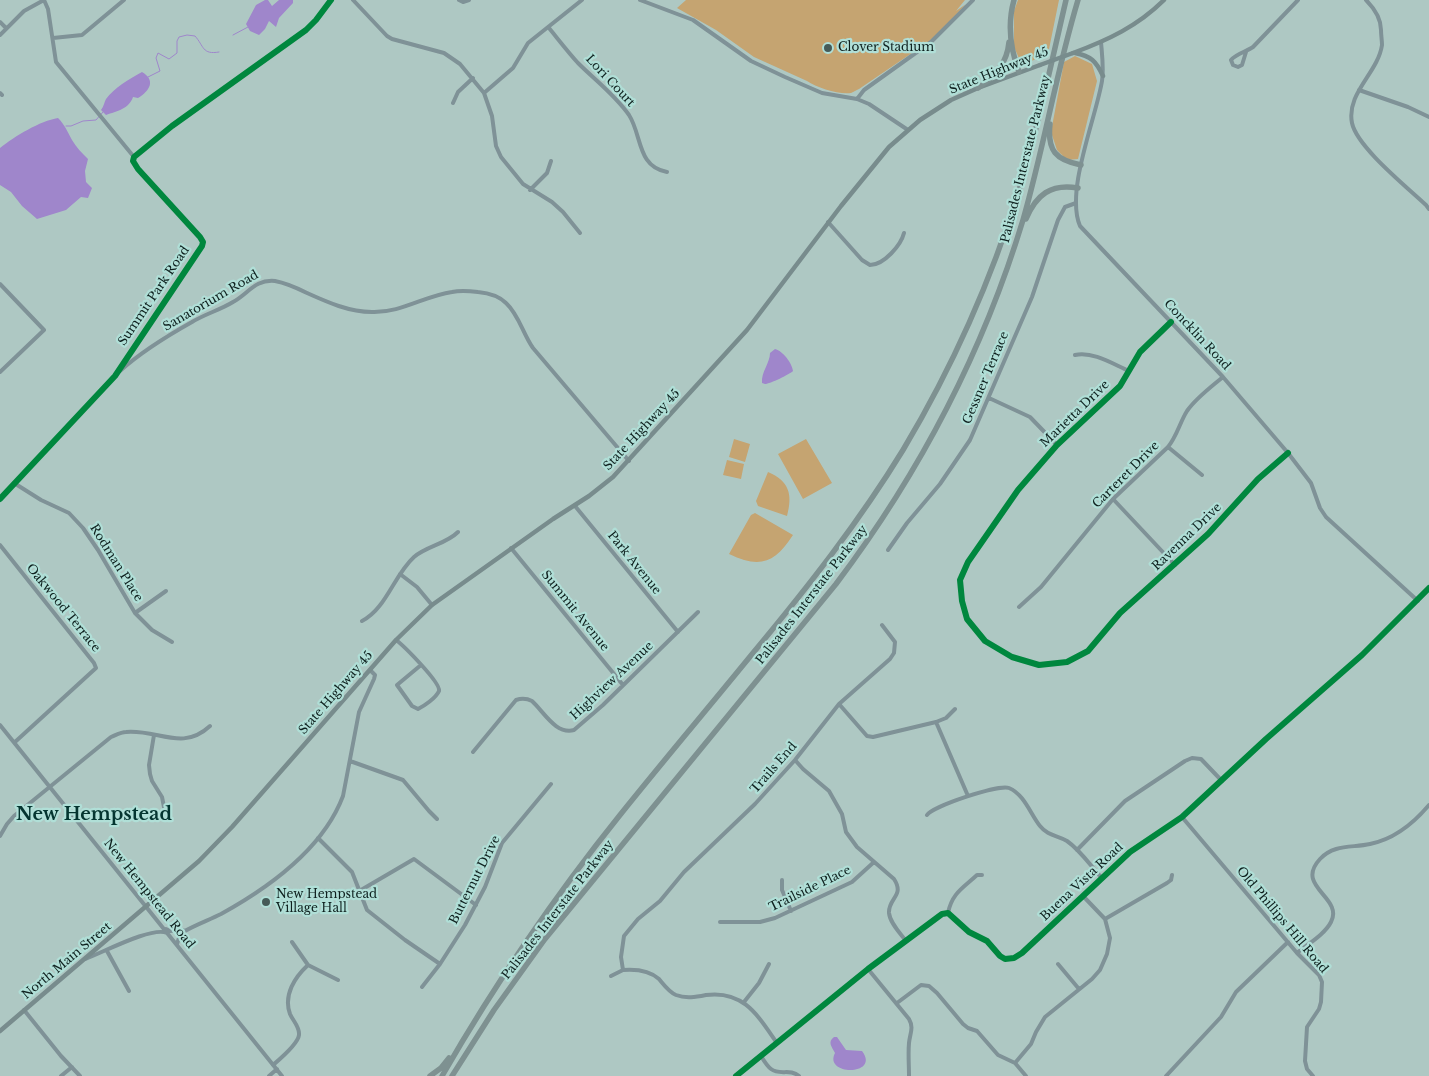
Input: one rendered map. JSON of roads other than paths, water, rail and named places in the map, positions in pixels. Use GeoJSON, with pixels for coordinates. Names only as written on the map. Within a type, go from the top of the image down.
{"type":"FeatureCollection","features":[{"type":"Feature","properties":{"kind":"highway"},"geometry":{"type":"LineString","coordinates":[[978,88],[994,76],[1004,62],[1008,48],[1014,0]]}},
{"type":"Feature","properties":{"kind":"highway","name":"Palisades Interstate Parkway"},"geometry":{"type":"LineString","coordinates":[[442,1076],[474,1021],[572,877],[621,813],[818,573],[869,503],[906,445],[953,358],[995,260],[1026,167],[1053,57],[1064,0]]}},
{"type":"Feature","properties":{"kind":"highway","name":"Palisades Interstate Parkway"},"geometry":{"type":"LineString","coordinates":[[452,1076],[494,1010],[541,944],[810,618],[876,529],[913,471],[952,400],[981,338],[1007,268],[1031,190],[1078,0]]}},
{"type":"Feature","properties":{"kind":"highway"},"geometry":{"type":"LineString","coordinates":[[1010,28],[1012,49],[1019,72]]}},
{"type":"Feature","properties":{"kind":"highway"},"geometry":{"type":"LineString","coordinates":[[1055,88],[1049,133],[1050,145],[1054,153],[1061,159],[1082,165]]}},
{"type":"Feature","properties":{"kind":"highway"},"geometry":{"type":"LineString","coordinates":[[1007,268],[1028,214],[1039,198],[1056,187],[1078,188]]}},
{"type":"Feature","properties":{"kind":"highway"},"geometry":{"type":"LineString","coordinates":[[430,1076],[445,1063],[474,1021]]}},
{"type":"Feature","properties":{"kind":"main road","name":"State Highway 45"},"geometry":{"type":"LineString","coordinates":[[147,907],[199,861],[232,827],[396,640],[432,605],[553,518],[575,506],[607,482],[629,461],[747,330],[876,161],[908,130],[943,105],[978,88],[1074,53],[1131,27],[1164,0]]}},
{"type":"Feature","properties":{"kind":"main road"},"geometry":{"type":"LineString","coordinates":[[1074,53],[1086,55],[1093,59],[1098,65],[1102,76]]}},
{"type":"Feature","properties":{"kind":"main road","name":"North Main Street"},"geometry":{"type":"LineString","coordinates":[[0,1031],[147,907]]}},
{"type":"Feature","properties":{"kind":"street"},"geometry":{"type":"LineString","coordinates":[[0,35],[24,11],[44,0],[48,9],[56,62],[134,157],[172,126],[306,30],[331,0]]}},
{"type":"Feature","properties":{"kind":"street"},"geometry":{"type":"LineString","coordinates":[[53,38],[82,35],[124,0]]}},
{"type":"Feature","properties":{"kind":"street"},"geometry":{"type":"LineString","coordinates":[[353,0],[392,39],[444,53],[460,64],[484,93],[492,116],[496,146],[501,157],[523,184],[552,202],[580,233]]}},
{"type":"Feature","properties":{"kind":"street"},"geometry":{"type":"LineString","coordinates":[[459,0],[463,2],[469,0]]}},
{"type":"Feature","properties":{"kind":"street"},"geometry":{"type":"LineString","coordinates":[[484,93],[513,68],[528,43],[582,0]]}},
{"type":"Feature","properties":{"kind":"street"},"geometry":{"type":"LineString","coordinates":[[640,0],[693,20],[752,61],[826,94],[857,99],[872,106],[908,130]]}},
{"type":"Feature","properties":{"kind":"street"},"geometry":{"type":"LineString","coordinates":[[857,99],[864,90],[933,40],[973,0]]}},
{"type":"Feature","properties":{"kind":"street"},"geometry":{"type":"LineString","coordinates":[[1246,52],[1298,0]]}},
{"type":"Feature","properties":{"kind":"street"},"geometry":{"type":"LineString","coordinates":[[1366,0],[1377,13],[1381,25],[1382,46],[1354,102],[1351,114],[1352,124],[1363,145],[1429,210]]}},
{"type":"Feature","properties":{"kind":"street"},"geometry":{"type":"LineString","coordinates":[[0,22],[6,28]]}},
{"type":"Feature","properties":{"kind":"street","name":"Lori Court"},"geometry":{"type":"LineString","coordinates":[[548,28],[628,115],[641,151],[648,163],[654,168],[667,172]]}},
{"type":"Feature","properties":{"kind":"street","name":"Concklin Road"},"geometry":{"type":"LineString","coordinates":[[1101,42],[1102,76],[1082,165],[1076,203],[1078,220],[1083,231],[1223,377],[1305,473],[1311,483],[1320,508],[1326,517],[1418,601]]}},
{"type":"Feature","properties":{"kind":"street"},"geometry":{"type":"LineString","coordinates":[[454,103],[454,97],[473,78]]}},
{"type":"Feature","properties":{"kind":"street"},"geometry":{"type":"LineString","coordinates":[[1359,90],[1429,116]]}},
{"type":"Feature","properties":{"kind":"street","name":"Summit Park Road"},"geometry":{"type":"LineString","coordinates":[[0,499],[114,376],[202,246],[203,242],[138,169],[133,161],[134,157]]}},
{"type":"Feature","properties":{"kind":"street"},"geometry":{"type":"LineString","coordinates":[[530,190],[547,173],[551,161]]}},
{"type":"Feature","properties":{"kind":"street","name":"Gessner Terrace"},"geometry":{"type":"LineString","coordinates":[[888,550],[907,523],[934,492],[971,438],[1032,297],[1058,220],[1065,207],[1076,203]]}},
{"type":"Feature","properties":{"kind":"street"},"geometry":{"type":"LineString","coordinates":[[828,222],[862,260],[870,264],[880,262],[900,243],[904,233]]}},
{"type":"Feature","properties":{"kind":"street","name":"Sanatorium Road"},"geometry":{"type":"LineString","coordinates":[[114,376],[133,359],[192,321],[230,304],[253,286],[266,281],[282,282],[336,304],[351,309],[371,312],[402,309],[452,292],[485,293],[500,298],[507,303],[530,344],[629,461]]}},
{"type":"Feature","properties":{"kind":"street"},"geometry":{"type":"LineString","coordinates":[[0,372],[44,330],[1,288]]}},
{"type":"Feature","properties":{"kind":"street","name":"Marietta Drive"},"geometry":{"type":"LineString","coordinates":[[1120,614],[1088,651],[1067,662],[1039,664],[1012,657],[985,641],[968,620],[962,601],[960,580],[968,562],[1018,490],[1057,445],[1120,386],[1140,352],[1171,322]]}},
{"type":"Feature","properties":{"kind":"street"},"geometry":{"type":"LineString","coordinates":[[1075,355],[1082,353],[1090,355],[1129,371]]}},
{"type":"Feature","properties":{"kind":"street","name":"Carteret Drive"},"geometry":{"type":"LineString","coordinates":[[1019,607],[1041,587],[1113,499],[1168,447],[1192,405],[1223,377]]}},
{"type":"Feature","properties":{"kind":"street"},"geometry":{"type":"LineString","coordinates":[[989,398],[1030,417],[1057,445]]}},
{"type":"Feature","properties":{"kind":"street"},"geometry":{"type":"LineString","coordinates":[[1168,447],[1202,476]]}},
{"type":"Feature","properties":{"kind":"street","name":"Ravenna Drive"},"geometry":{"type":"LineString","coordinates":[[1120,614],[1208,534],[1258,479],[1288,453]]}},
{"type":"Feature","properties":{"kind":"street","name":"Rodman Place"},"geometry":{"type":"LineString","coordinates":[[14,483],[41,500],[69,513],[83,528],[110,569],[134,613],[152,630],[172,642]]}},
{"type":"Feature","properties":{"kind":"street"},"geometry":{"type":"LineString","coordinates":[[1113,499],[1175,564]]}},
{"type":"Feature","properties":{"kind":"street","name":"Park Avenue"},"geometry":{"type":"LineString","coordinates":[[575,506],[678,632]]}},
{"type":"Feature","properties":{"kind":"street"},"geometry":{"type":"LineString","coordinates":[[362,620],[376,611],[400,574],[414,558],[423,551],[445,542],[458,532]]}},
{"type":"Feature","properties":{"kind":"street","name":"Oakwood Terrace"},"geometry":{"type":"LineString","coordinates":[[0,545],[96,668],[15,742]]}},
{"type":"Feature","properties":{"kind":"street","name":"Summit Avenue"},"geometry":{"type":"LineString","coordinates":[[511,548],[623,685]]}},
{"type":"Feature","properties":{"kind":"street"},"geometry":{"type":"LineString","coordinates":[[400,574],[417,587],[432,605]]}},
{"type":"Feature","properties":{"kind":"street","name":"Buena Vista Road"},"geometry":{"type":"LineString","coordinates":[[948,913],[969,932],[987,941],[1005,959],[1014,958],[1022,953],[1084,896],[1101,877],[1130,852],[1182,817],[1362,654],[1418,601],[1429,588]]}},
{"type":"Feature","properties":{"kind":"street"},"geometry":{"type":"LineString","coordinates":[[134,613],[166,591]]}},
{"type":"Feature","properties":{"kind":"street","name":"Highview Avenue"},"geometry":{"type":"LineString","coordinates":[[473,752],[516,700],[527,698],[532,701],[559,728],[569,731],[580,726],[698,612]]}},
{"type":"Feature","properties":{"kind":"street","name":"Trails End"},"geometry":{"type":"LineString","coordinates":[[623,970],[621,957],[624,936],[641,916],[660,901],[684,872],[755,804],[795,760],[839,704],[894,653],[895,642],[882,624]]}},
{"type":"Feature","properties":{"kind":"street"},"geometry":{"type":"LineString","coordinates":[[396,640],[421,666],[439,689],[432,698],[418,709],[412,706],[397,685],[421,666]]}},
{"type":"Feature","properties":{"kind":"street"},"geometry":{"type":"LineString","coordinates":[[177,944],[180,935],[188,929],[222,913],[272,881],[290,866],[326,828],[339,807],[346,786],[359,712],[375,675],[370,670]]}},
{"type":"Feature","properties":{"kind":"street"},"geometry":{"type":"LineString","coordinates":[[839,704],[867,736],[873,737],[936,722],[946,718],[955,709]]}},
{"type":"Feature","properties":{"kind":"street"},"geometry":{"type":"LineString","coordinates":[[936,722],[968,796]]}},
{"type":"Feature","properties":{"kind":"street","name":"New Hempstead Road"},"geometry":{"type":"LineString","coordinates":[[0,725],[51,786],[282,1076]]}},
{"type":"Feature","properties":{"kind":"street"},"geometry":{"type":"LineString","coordinates":[[0,836],[14,816],[111,737],[125,732],[172,738],[193,737],[202,733],[210,726]]}},
{"type":"Feature","properties":{"kind":"street"},"geometry":{"type":"LineString","coordinates":[[154,735],[149,765],[150,774],[162,797],[165,812]]}},
{"type":"Feature","properties":{"kind":"street"},"geometry":{"type":"LineString","coordinates":[[1077,850],[1126,801],[1185,761],[1192,758],[1201,758],[1222,781]]}},
{"type":"Feature","properties":{"kind":"street"},"geometry":{"type":"LineString","coordinates":[[795,760],[829,791],[842,814],[846,832],[857,847],[894,878],[898,890],[890,905],[889,912],[895,926],[906,941]]}},
{"type":"Feature","properties":{"kind":"street"},"geometry":{"type":"LineString","coordinates":[[350,761],[403,780],[428,811],[437,819]]}},
{"type":"Feature","properties":{"kind":"street","name":"Butternut Drive"},"geometry":{"type":"LineString","coordinates":[[422,987],[440,964],[476,905],[495,865],[502,843],[551,784]]}},
{"type":"Feature","properties":{"kind":"street"},"geometry":{"type":"LineString","coordinates":[[927,816],[933,809],[968,796],[1003,787],[1011,788],[1047,833],[1068,841],[1101,877]]}},
{"type":"Feature","properties":{"kind":"street"},"geometry":{"type":"LineString","coordinates":[[1298,953],[1328,927],[1334,914],[1333,907],[1313,880],[1312,872],[1315,865],[1325,854],[1339,847],[1369,844],[1388,838],[1412,823],[1429,805]]}},
{"type":"Feature","properties":{"kind":"street","name":"Old Phillips Hill Road"},"geometry":{"type":"LineString","coordinates":[[1182,817],[1322,982],[1321,1002],[1308,1027],[1307,1035],[1308,1045],[1305,1061],[1307,1068],[1314,1076]]}},
{"type":"Feature","properties":{"kind":"street"},"geometry":{"type":"LineString","coordinates":[[318,838],[352,872],[368,910],[405,940],[440,964]]}},
{"type":"Feature","properties":{"kind":"street"},"geometry":{"type":"LineString","coordinates":[[361,890],[414,859],[476,905]]}},
{"type":"Feature","properties":{"kind":"street","name":"Trailside Place"},"geometry":{"type":"LineString","coordinates":[[720,922],[760,922],[775,918],[852,882],[874,862]]}},
{"type":"Feature","properties":{"kind":"street"},"geometry":{"type":"LineString","coordinates":[[736,1076],[868,969],[942,914],[948,913],[950,902],[955,895],[977,875],[982,875]]}},
{"type":"Feature","properties":{"kind":"street"},"geometry":{"type":"LineString","coordinates":[[1105,919],[1167,883],[1171,880],[1172,875]]}},
{"type":"Feature","properties":{"kind":"street"},"geometry":{"type":"LineString","coordinates":[[782,880],[782,890],[791,911]]}},
{"type":"Feature","properties":{"kind":"street"},"geometry":{"type":"LineString","coordinates":[[1015,1063],[1032,1044],[1044,1016],[1100,970],[1107,954],[1110,938],[1105,919],[1084,896]]}},
{"type":"Feature","properties":{"kind":"street"},"geometry":{"type":"LineString","coordinates":[[164,928],[170,932],[188,929]]}},
{"type":"Feature","properties":{"kind":"street"},"geometry":{"type":"LineString","coordinates":[[83,960],[148,933],[161,931],[170,935]]}},
{"type":"Feature","properties":{"kind":"street"},"geometry":{"type":"LineString","coordinates":[[292,942],[308,964],[338,980]]}},
{"type":"Feature","properties":{"kind":"street"},"geometry":{"type":"LineString","coordinates":[[1166,1076],[1221,1017],[1236,992],[1288,942]]}},
{"type":"Feature","properties":{"kind":"street"},"geometry":{"type":"LineString","coordinates":[[107,951],[129,990]]}},
{"type":"Feature","properties":{"kind":"street"},"geometry":{"type":"LineString","coordinates":[[269,1076],[299,1036],[298,1028],[290,1014],[288,1004],[289,993],[298,974],[308,964]]}},
{"type":"Feature","properties":{"kind":"street"},"geometry":{"type":"LineString","coordinates":[[744,1002],[759,983],[769,964]]}},
{"type":"Feature","properties":{"kind":"street"},"geometry":{"type":"LineString","coordinates":[[1058,964],[1079,989]]}},
{"type":"Feature","properties":{"kind":"street"},"geometry":{"type":"LineString","coordinates":[[611,976],[623,970],[634,969],[648,972],[658,978],[676,995],[690,998],[724,994],[733,996],[753,1010],[777,1043]]}},
{"type":"Feature","properties":{"kind":"street"},"geometry":{"type":"LineString","coordinates":[[868,969],[912,1024],[913,1030],[909,1041],[909,1076]]}},
{"type":"Feature","properties":{"kind":"street"},"geometry":{"type":"LineString","coordinates":[[897,1003],[920,985],[929,986],[937,992],[963,1024],[977,1031],[998,1055],[1015,1063],[1026,1076]]}},
{"type":"Feature","properties":{"kind":"street"},"geometry":{"type":"LineString","coordinates":[[24,1010],[61,1056],[80,1076]]}},
{"type":"Feature","properties":{"kind":"street"},"geometry":{"type":"LineString","coordinates":[[761,1056],[770,1069],[792,1072],[798,1076]]}},
{"type":"Feature","properties":{"kind":"street"},"geometry":{"type":"LineString","coordinates":[[61,1076],[72,1067]]}},
{"type":"Feature","properties":{"kind":"waterway"},"geometry":{"type":"LineString","coordinates":[[233,35],[248,27]]}},
{"type":"Feature","properties":{"kind":"waterway"},"geometry":{"type":"LineString","coordinates":[[148,77],[160,71],[156,58],[158,53],[169,59],[177,53],[179,37],[195,36],[206,51],[219,52]]}},
{"type":"Feature","properties":{"kind":"waterway"},"geometry":{"type":"LineString","coordinates":[[66,126],[83,121],[96,120],[103,112]]}},
{"type":"Feature","properties":{"kind":"place","name":"Clover Stadium"},"geometry":{"type":"Point","coordinates":[828,48]}},
{"type":"Feature","properties":{"kind":"place","name":"New Hempstead Village Hall"},"geometry":{"type":"Point","coordinates":[266,902]}},
{"type":"Feature","properties":{"kind":"district","name":"New Hempstead"},"geometry":{"type":"Point","coordinates":[94,815]}}]}
